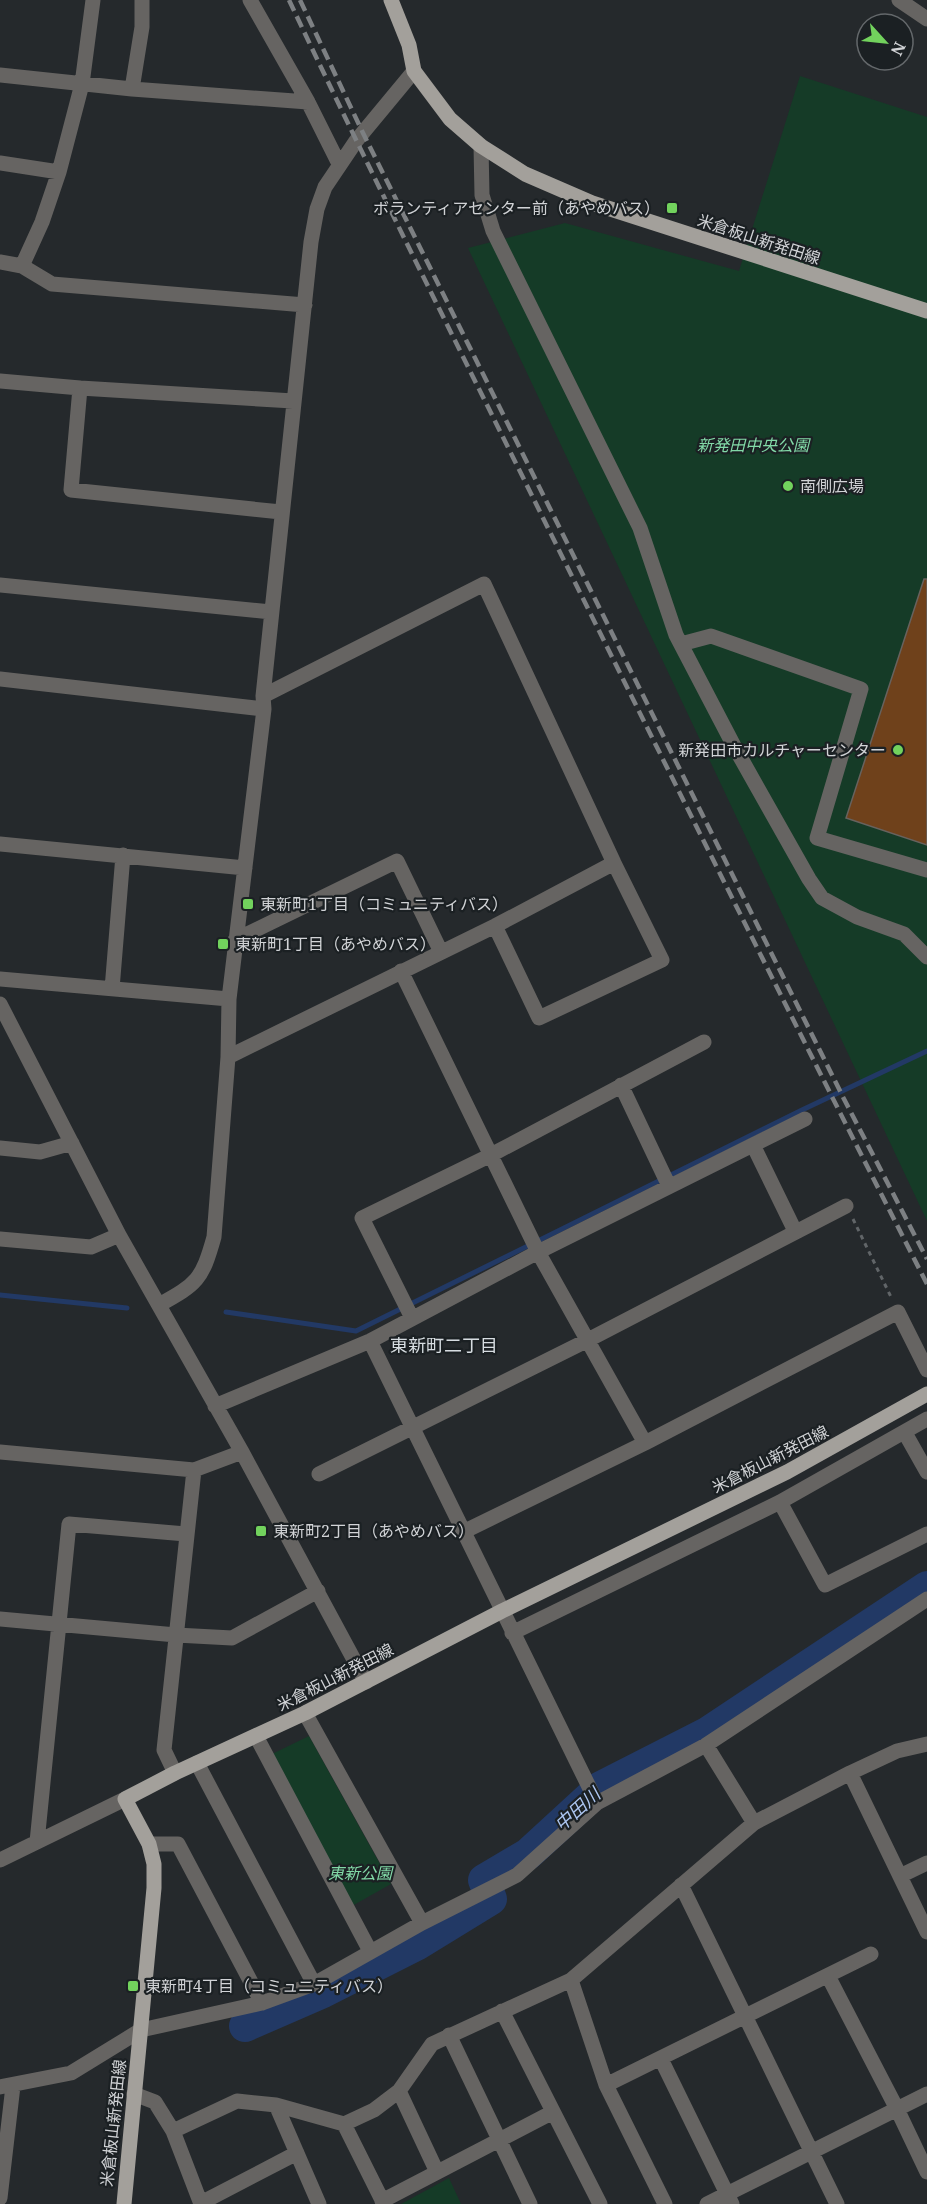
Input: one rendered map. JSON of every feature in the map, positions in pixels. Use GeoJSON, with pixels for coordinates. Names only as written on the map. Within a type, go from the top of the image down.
{"type":"FeatureCollection","features":[{"type":"Feature","properties":{"kind":"main road","name":"米倉板山新発田線"},"geometry":{"type":"LineString","coordinates":[[391,0],[409,45],[414,71],[450,119],[481,146],[525,174],[592,203],[927,311]]}},
{"type":"Feature","properties":{"kind":"main road","name":"米倉板山新発田線"},"geometry":{"type":"LineString","coordinates":[[123,2204],[154,1888],[154,1864],[149,1844],[125,1799],[304,1713],[502,1611],[787,1472],[927,1394]]}},
{"type":"Feature","properties":{"kind":"street"},"geometry":{"type":"LineString","coordinates":[[22,266],[42,222],[59,172],[82,84],[93,0]]}},
{"type":"Feature","properties":{"kind":"street"},"geometry":{"type":"LineString","coordinates":[[132,89],[142,27],[142,0]]}},
{"type":"Feature","properties":{"kind":"street"},"geometry":{"type":"LineString","coordinates":[[250,0],[308,102],[339,164]]}},
{"type":"Feature","properties":{"kind":"street"},"geometry":{"type":"LineString","coordinates":[[899,0],[927,19]]}},
{"type":"Feature","properties":{"kind":"street"},"geometry":{"type":"LineString","coordinates":[[159,1305],[191,1287],[207,1264],[214,1237],[228,1057],[229,999],[263,703],[293,401],[317,209],[325,187],[339,164],[380,110],[414,71]]}},
{"type":"Feature","properties":{"kind":"street"},"geometry":{"type":"LineString","coordinates":[[0,75],[132,89],[308,102]]}},
{"type":"Feature","properties":{"kind":"street"},"geometry":{"type":"LineString","coordinates":[[481,146],[482,195],[493,231],[640,528],[681,644],[734,746],[822,898],[857,917],[903,934],[927,957]]}},
{"type":"Feature","properties":{"kind":"street"},"geometry":{"type":"LineString","coordinates":[[0,163],[59,172]]}},
{"type":"Feature","properties":{"kind":"street"},"geometry":{"type":"LineString","coordinates":[[0,262],[22,266],[52,284],[305,305]]}},
{"type":"Feature","properties":{"kind":"street"},"geometry":{"type":"LineString","coordinates":[[0,381],[293,401]]}},
{"type":"Feature","properties":{"kind":"street"},"geometry":{"type":"LineString","coordinates":[[80,388],[71,490],[281,512]]}},
{"type":"Feature","properties":{"kind":"street"},"geometry":{"type":"LineString","coordinates":[[0,585],[271,612]]}},
{"type":"Feature","properties":{"kind":"street"},"geometry":{"type":"LineString","coordinates":[[0,679],[263,703],[484,585],[662,960],[538,1018],[495,926]]}},
{"type":"Feature","properties":{"kind":"street"},"geometry":{"type":"LineString","coordinates":[[681,644],[711,636],[861,690],[817,838]]}},
{"type":"Feature","properties":{"kind":"street"},"geometry":{"type":"LineString","coordinates":[[791,848],[817,838],[927,870]]}},
{"type":"Feature","properties":{"kind":"street"},"geometry":{"type":"LineString","coordinates":[[0,844],[245,868]]}},
{"type":"Feature","properties":{"kind":"street"},"geometry":{"type":"LineString","coordinates":[[112,989],[123,855]]}},
{"type":"Feature","properties":{"kind":"street"},"geometry":{"type":"LineString","coordinates":[[236,940],[398,861],[441,952]]}},
{"type":"Feature","properties":{"kind":"street"},"geometry":{"type":"LineString","coordinates":[[228,1057],[495,926],[614,863]]}},
{"type":"Feature","properties":{"kind":"street"},"geometry":{"type":"LineString","coordinates":[[400,971],[538,1252],[645,1443]]}},
{"type":"Feature","properties":{"kind":"street"},"geometry":{"type":"LineString","coordinates":[[0,979],[229,999]]}},
{"type":"Feature","properties":{"kind":"street"},"geometry":{"type":"LineString","coordinates":[[0,1004],[119,1235],[242,1452],[366,1682]]}},
{"type":"Feature","properties":{"kind":"street"},"geometry":{"type":"LineString","coordinates":[[412,1318],[362,1218],[489,1156],[704,1042]]}},
{"type":"Feature","properties":{"kind":"street"},"geometry":{"type":"LineString","coordinates":[[621,1085],[669,1186]]}},
{"type":"Feature","properties":{"kind":"street"},"geometry":{"type":"LineString","coordinates":[[215,1406],[370,1341],[538,1252],[805,1119]]}},
{"type":"Feature","properties":{"kind":"street"},"geometry":{"type":"LineString","coordinates":[[0,1148],[40,1152],[72,1143]]}},
{"type":"Feature","properties":{"kind":"street"},"geometry":{"type":"LineString","coordinates":[[753,1144],[795,1231]]}},
{"type":"Feature","properties":{"kind":"street"},"geometry":{"type":"LineString","coordinates":[[319,1474],[588,1340],[846,1206]]}},
{"type":"Feature","properties":{"kind":"street"},"geometry":{"type":"LineString","coordinates":[[0,1239],[91,1246],[119,1235]]}},
{"type":"Feature","properties":{"kind":"street"},"geometry":{"type":"LineString","coordinates":[[463,1532],[645,1443],[898,1312],[927,1370]]}},
{"type":"Feature","properties":{"kind":"street"},"geometry":{"type":"LineString","coordinates":[[370,1341],[597,1803]]}},
{"type":"Feature","properties":{"kind":"street"},"geometry":{"type":"LineString","coordinates":[[512,1633],[780,1502],[927,1419]]}},
{"type":"Feature","properties":{"kind":"street"},"geometry":{"type":"LineString","coordinates":[[905,1433],[927,1472]]}},
{"type":"Feature","properties":{"kind":"street"},"geometry":{"type":"LineString","coordinates":[[0,1452],[194,1470],[242,1452]]}},
{"type":"Feature","properties":{"kind":"street"},"geometry":{"type":"LineString","coordinates":[[175,1773],[164,1750],[194,1470]]}},
{"type":"Feature","properties":{"kind":"street"},"geometry":{"type":"LineString","coordinates":[[780,1502],[825,1585],[927,1534]]}},
{"type":"Feature","properties":{"kind":"street"},"geometry":{"type":"LineString","coordinates":[[37,1842],[69,1524],[186,1534]]}},
{"type":"Feature","properties":{"kind":"street"},"geometry":{"type":"LineString","coordinates":[[0,1619],[232,1638],[318,1591]]}},
{"type":"Feature","properties":{"kind":"street"},"geometry":{"type":"LineString","coordinates":[[0,2199],[7,2086],[71,2073],[141,2030],[262,2003],[314,1983],[422,1923],[518,1875],[597,1803],[706,1745],[927,1599]]}},
{"type":"Feature","properties":{"kind":"street"},"geometry":{"type":"LineString","coordinates":[[304,1713],[422,1923]]}},
{"type":"Feature","properties":{"kind":"street"},"geometry":{"type":"LineString","coordinates":[[256,1736],[370,1951]]}},
{"type":"Feature","properties":{"kind":"street"},"geometry":{"type":"LineString","coordinates":[[173,2131],[237,2101],[276,2105],[344,2124],[374,2110],[399,2091],[432,2044],[571,1980],[754,1823],[850,1773],[897,1752],[927,1744]]}},
{"type":"Feature","properties":{"kind":"street"},"geometry":{"type":"LineString","coordinates":[[706,1745],[754,1823]]}},
{"type":"Feature","properties":{"kind":"street"},"geometry":{"type":"LineString","coordinates":[[197,1763],[314,1983]]}},
{"type":"Feature","properties":{"kind":"street"},"geometry":{"type":"LineString","coordinates":[[850,1773],[927,1932]]}},
{"type":"Feature","properties":{"kind":"street"},"geometry":{"type":"LineString","coordinates":[[0,1860],[125,1799]]}},
{"type":"Feature","properties":{"kind":"street"},"geometry":{"type":"LineString","coordinates":[[149,1844],[178,1844],[262,2003]]}},
{"type":"Feature","properties":{"kind":"street"},"geometry":{"type":"LineString","coordinates":[[900,1876],[927,1863]]}},
{"type":"Feature","properties":{"kind":"street"},"geometry":{"type":"LineString","coordinates":[[681,1885],[837,2204]]}},
{"type":"Feature","properties":{"kind":"street"},"geometry":{"type":"LineString","coordinates":[[606,2085],[746,2018],[871,1954]]}},
{"type":"Feature","properties":{"kind":"street"},"geometry":{"type":"LineString","coordinates":[[828,1976],[927,2172]]}},
{"type":"Feature","properties":{"kind":"street"},"geometry":{"type":"LineString","coordinates":[[571,1980],[606,2085],[665,2204]]}},
{"type":"Feature","properties":{"kind":"street"},"geometry":{"type":"LineString","coordinates":[[502,2011],[600,2204]]}},
{"type":"Feature","properties":{"kind":"street"},"geometry":{"type":"LineString","coordinates":[[449,2035],[530,2204]]}},
{"type":"Feature","properties":{"kind":"street"},"geometry":{"type":"LineString","coordinates":[[661,2059],[730,2199]]}},
{"type":"Feature","properties":{"kind":"street"},"geometry":{"type":"LineString","coordinates":[[399,2091],[437,2172]]}},
{"type":"Feature","properties":{"kind":"street"},"geometry":{"type":"LineString","coordinates":[[134,2094],[155,2102],[173,2131],[201,2204],[297,2153]]}},
{"type":"Feature","properties":{"kind":"street"},"geometry":{"type":"LineString","coordinates":[[707,2204],[730,2199],[811,2152],[927,2094]]}},
{"type":"Feature","properties":{"kind":"street"},"geometry":{"type":"LineString","coordinates":[[276,2105],[319,2204]]}},
{"type":"Feature","properties":{"kind":"street"},"geometry":{"type":"LineString","coordinates":[[344,2124],[383,2203],[437,2172],[553,2112]]}},
{"type":"Feature","properties":{"kind":"path"},"geometry":{"type":"LineString","coordinates":[[846,1206],[898,1312]]}},
{"type":"Feature","properties":{"kind":"green space","name":"新発田中央公園"},"geometry":{"type":"Polygon","coordinates":[[[800,76],[927,117],[927,1221],[468,248],[565,223],[739,271],[800,76]]]}},
{"type":"Feature","properties":{"kind":"green space","name":"東新公園"},"geometry":{"type":"Polygon","coordinates":[[[309,1736],[391,1884],[352,1906],[272,1754],[309,1736]]]}},
{"type":"Feature","properties":{"kind":"green space"},"geometry":{"type":"Polygon","coordinates":[[[449,2178],[461,2204],[401,2204],[449,2178]]]}},
{"type":"Feature","properties":{"kind":"building","name":"新発田市カルチャーセンター"},"geometry":{"type":"Polygon","coordinates":[[[924,579],[927,579],[927,845],[846,818],[924,579]]]}},
{"type":"Feature","properties":{"kind":"waterway"},"geometry":{"type":"LineString","coordinates":[[226,1312],[356,1331],[802,1110],[927,1051]]}},
{"type":"Feature","properties":{"kind":"waterway"},"geometry":{"type":"LineString","coordinates":[[0,1295],[127,1308]]}},
{"type":"Feature","properties":{"kind":"waterway","name":"中田川"},"geometry":{"type":"LineString","coordinates":[[245,2026],[323,1992],[416,1945],[491,1899],[484,1880],[528,1854],[601,1787],[707,1733],[927,1587]]}},
{"type":"Feature","properties":{"kind":"railway"},"geometry":{"type":"LineString","coordinates":[[289,0],[385,200],[927,1284]]}},
{"type":"Feature","properties":{"kind":"railway"},"geometry":{"type":"LineString","coordinates":[[300,0],[363,133],[844,1099],[927,1259]]}},
{"type":"Feature","properties":{"kind":"place","name":"ボランティアセンター前（あやめバス）"},"geometry":{"type":"Point","coordinates":[672,208]}},
{"type":"Feature","properties":{"kind":"place","name":"南側広場"},"geometry":{"type":"Point","coordinates":[788,486]}},
{"type":"Feature","properties":{"kind":"place","name":"新発田市カルチャーセンター"},"geometry":{"type":"Point","coordinates":[898,750]}},
{"type":"Feature","properties":{"kind":"place","name":"東新町1丁目（コミュニティバス）"},"geometry":{"type":"Point","coordinates":[248,904]}},
{"type":"Feature","properties":{"kind":"place","name":"東新町1丁目（あやめバス）"},"geometry":{"type":"Point","coordinates":[223,944]}},
{"type":"Feature","properties":{"kind":"place","name":"東新町2丁目（あやめバス）"},"geometry":{"type":"Point","coordinates":[261,1531]}},
{"type":"Feature","properties":{"kind":"place","name":"東新町4丁目（コミュニティバス）"},"geometry":{"type":"Point","coordinates":[133,1986]}},
{"type":"Feature","properties":{"kind":"district","name":"東新町二丁目"},"geometry":{"type":"Point","coordinates":[444,1345]}}]}
